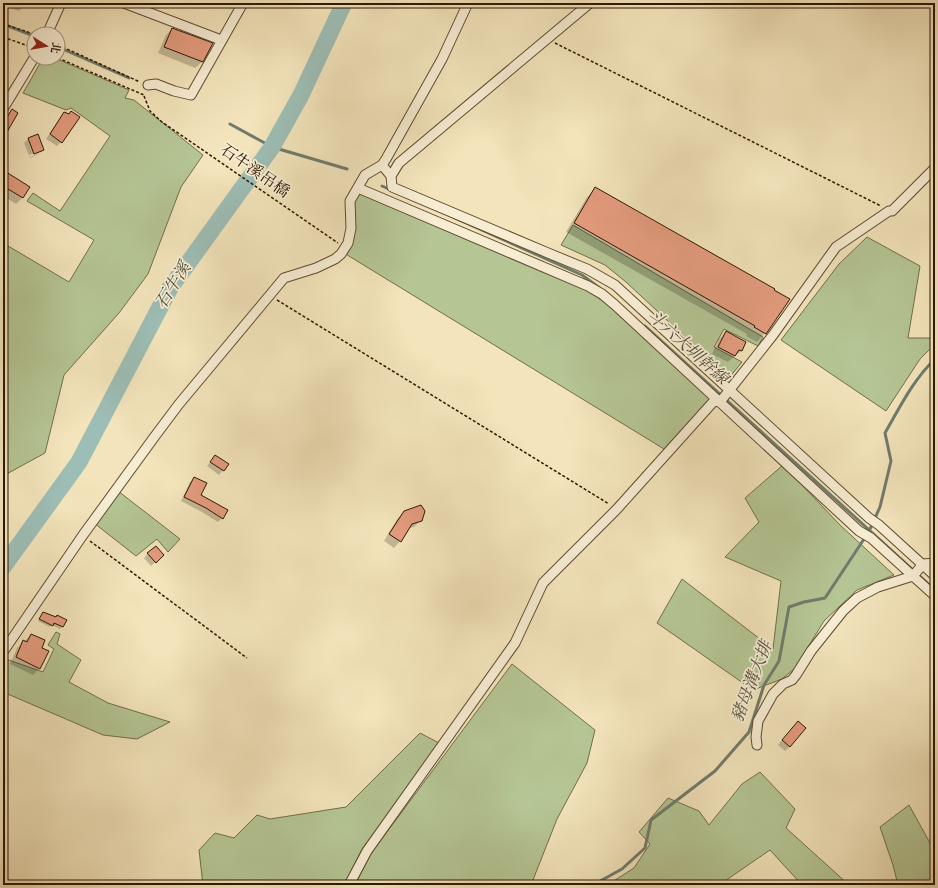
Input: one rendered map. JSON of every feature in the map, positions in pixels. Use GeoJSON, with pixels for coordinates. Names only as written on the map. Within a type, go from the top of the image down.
{"type":"FeatureCollection","features":[{"type":"Feature","properties":{"kind":"street"},"geometry":{"type":"LineString","coordinates":[[51,26],[61,3]]}},
{"type":"Feature","properties":{"kind":"street"},"geometry":{"type":"LineString","coordinates":[[124,3],[222,40]]}},
{"type":"Feature","properties":{"kind":"street"},"geometry":{"type":"LineString","coordinates":[[148,85],[156,84],[174,92],[191,95],[243,3]]}},
{"type":"Feature","properties":{"kind":"street"},"geometry":{"type":"LineString","coordinates":[[3,652],[83,535],[179,404],[284,278],[316,268],[335,259],[341,254],[348,243],[351,228],[350,201],[364,175],[379,166],[442,59],[468,3]]}},
{"type":"Feature","properties":{"kind":"street"},"geometry":{"type":"LineString","coordinates":[[590,3],[399,164],[391,176],[392,187],[587,269],[616,285],[869,518],[879,525],[935,576]]}},
{"type":"Feature","properties":{"kind":"street"},"geometry":{"type":"LineString","coordinates":[[3,109],[29,66]]}},
{"type":"Feature","properties":{"kind":"street"},"geometry":{"type":"LineString","coordinates":[[379,166],[391,176]]}},
{"type":"Feature","properties":{"kind":"street"},"geometry":{"type":"LineString","coordinates":[[720,402],[774,335],[836,247],[889,211],[892,211],[935,168]]}},
{"type":"Feature","properties":{"kind":"street"},"geometry":{"type":"LineString","coordinates":[[358,188],[574,280],[597,292],[616,306],[859,531],[871,538],[935,596]]}},
{"type":"Feature","properties":{"kind":"street"},"geometry":{"type":"LineString","coordinates":[[349,885],[368,851],[515,643],[543,583],[617,509],[714,401],[720,402]]}},
{"type":"Feature","properties":{"kind":"street"},"geometry":{"type":"LineString","coordinates":[[757,745],[756,737],[758,721],[773,694],[783,684],[792,680],[811,651],[843,611],[857,598],[878,587],[913,576],[923,564],[935,563]]}},
{"type":"Feature","properties":{"kind":"path"},"geometry":{"type":"LineString","coordinates":[[3,24],[26,31]]}},
{"type":"Feature","properties":{"kind":"path"},"geometry":{"type":"LineString","coordinates":[[3,37],[26,45]]}},
{"type":"Feature","properties":{"kind":"path"},"geometry":{"type":"LineString","coordinates":[[549,38],[568,50],[892,211]]}},
{"type":"Feature","properties":{"kind":"path"},"geometry":{"type":"LineString","coordinates":[[66,49],[148,85],[144,96],[66,62]]}},
{"type":"Feature","properties":{"kind":"path","name":"石牛溪吊橋"},"geometry":{"type":"LineString","coordinates":[[144,96],[150,111],[162,122],[334,241]]}},
{"type":"Feature","properties":{"kind":"path"},"geometry":{"type":"LineString","coordinates":[[270,295],[617,509]]}},
{"type":"Feature","properties":{"kind":"path"},"geometry":{"type":"LineString","coordinates":[[83,535],[247,658]]}},
{"type":"Feature","properties":{"kind":"green space"},"geometry":{"type":"Polygon","coordinates":[[[66,63],[129,90],[125,98],[134,100],[203,155],[181,187],[148,274],[119,313],[64,375],[45,453],[3,476],[3,243],[69,282],[94,240],[27,201],[33,193],[60,211],[110,136],[71,108],[66,110],[23,93],[38,66],[66,66],[66,63]]]}},
{"type":"Feature","properties":{"kind":"green space"},"geometry":{"type":"Polygon","coordinates":[[[358,188],[468,240],[581,287],[606,303],[712,397],[664,449],[344,253],[353,221],[349,201],[358,188]]]}},
{"type":"Feature","properties":{"kind":"green space"},"geometry":{"type":"Polygon","coordinates":[[[573,225],[763,337],[758,346],[724,329],[714,347],[742,362],[729,378],[626,282],[605,265],[561,245],[573,225]]]}},
{"type":"Feature","properties":{"kind":"green space"},"geometry":{"type":"Polygon","coordinates":[[[867,237],[920,266],[908,338],[935,338],[935,344],[920,359],[886,411],[781,340],[839,264],[867,237]]]}},
{"type":"Feature","properties":{"kind":"green space"},"geometry":{"type":"Polygon","coordinates":[[[783,465],[840,525],[894,575],[857,590],[824,621],[795,668],[782,679],[753,690],[657,623],[682,579],[773,649],[781,581],[725,557],[759,522],[745,498],[783,465]]]}},
{"type":"Feature","properties":{"kind":"green space"},"geometry":{"type":"Polygon","coordinates":[[[118,491],[180,539],[168,552],[157,539],[136,556],[94,523],[118,491]]]}},
{"type":"Feature","properties":{"kind":"green space"},"geometry":{"type":"Polygon","coordinates":[[[56,632],[60,634],[57,644],[81,660],[69,682],[108,703],[170,722],[137,739],[103,735],[3,692],[3,658],[43,672],[54,649],[48,645],[56,632]]]}},
{"type":"Feature","properties":{"kind":"green space"},"geometry":{"type":"Polygon","coordinates":[[[512,664],[595,730],[587,763],[557,819],[531,885],[355,885],[372,852],[512,664]]]}},
{"type":"Feature","properties":{"kind":"green space"},"geometry":{"type":"Polygon","coordinates":[[[420,733],[441,744],[362,849],[344,885],[203,885],[199,850],[215,833],[234,838],[257,815],[270,819],[346,807],[420,733]]]}},
{"type":"Feature","properties":{"kind":"green space"},"geometry":{"type":"Polygon","coordinates":[[[760,772],[795,809],[786,828],[849,885],[802,885],[770,850],[719,885],[609,884],[634,868],[650,844],[639,832],[668,798],[699,811],[709,825],[742,784],[760,772]]]}},
{"type":"Feature","properties":{"kind":"green space"},"geometry":{"type":"Polygon","coordinates":[[[909,805],[935,852],[935,885],[898,885],[880,827],[909,805]]]}},
{"type":"Feature","properties":{"kind":"building"},"geometry":{"type":"Polygon","coordinates":[[[172,28],[213,43],[203,62],[164,47],[172,28]]]}},
{"type":"Feature","properties":{"kind":"building"},"geometry":{"type":"Polygon","coordinates":[[[12,109],[18,113],[3,139],[3,124],[12,109]]]}},
{"type":"Feature","properties":{"kind":"building"},"geometry":{"type":"Polygon","coordinates":[[[71,111],[80,117],[62,143],[50,134],[64,112],[69,114],[71,111]]]}},
{"type":"Feature","properties":{"kind":"building"},"geometry":{"type":"Polygon","coordinates":[[[38,134],[44,150],[34,154],[28,138],[38,134]]]}},
{"type":"Feature","properties":{"kind":"building"},"geometry":{"type":"Polygon","coordinates":[[[3,170],[30,187],[23,198],[3,186],[3,170]]]}},
{"type":"Feature","properties":{"kind":"building"},"geometry":{"type":"Polygon","coordinates":[[[595,187],[775,289],[774,290],[790,299],[766,334],[754,327],[755,326],[574,223],[595,187]]]}},
{"type":"Feature","properties":{"kind":"building"},"geometry":{"type":"Polygon","coordinates":[[[726,331],[746,342],[742,351],[739,350],[735,356],[718,347],[726,331]]]}},
{"type":"Feature","properties":{"kind":"building"},"geometry":{"type":"Polygon","coordinates":[[[215,455],[229,464],[224,471],[210,462],[215,455]]]}},
{"type":"Feature","properties":{"kind":"building"},"geometry":{"type":"Polygon","coordinates":[[[194,477],[207,483],[201,495],[228,510],[223,519],[206,508],[184,497],[194,477]]]}},
{"type":"Feature","properties":{"kind":"building"},"geometry":{"type":"Polygon","coordinates":[[[421,505],[425,511],[422,521],[412,524],[401,542],[389,534],[404,511],[421,505]]]}},
{"type":"Feature","properties":{"kind":"building"},"geometry":{"type":"Polygon","coordinates":[[[156,546],[164,555],[156,563],[147,553],[156,546]]]}},
{"type":"Feature","properties":{"kind":"building"},"geometry":{"type":"Polygon","coordinates":[[[43,612],[56,617],[57,615],[67,620],[63,627],[54,623],[53,626],[39,619],[43,612]]]}},
{"type":"Feature","properties":{"kind":"building"},"geometry":{"type":"Polygon","coordinates":[[[31,634],[45,640],[42,648],[49,651],[40,669],[16,657],[23,640],[27,642],[31,634]]]}},
{"type":"Feature","properties":{"kind":"building"},"geometry":{"type":"Polygon","coordinates":[[[798,721],[806,728],[790,747],[782,740],[798,721]]]}},
{"type":"Feature","properties":{"kind":"waterway","name":"石牛溪"},"geometry":{"type":"LineString","coordinates":[[3,567],[79,462],[170,288],[272,147],[301,95],[344,3]]}},
{"type":"Feature","properties":{"kind":"waterway","name":"斗六大圳幹線"},"geometry":{"type":"LineString","coordinates":[[3,24],[26,33]]}},
{"type":"Feature","properties":{"kind":"waterway","name":"斗六大圳幹線"},"geometry":{"type":"LineString","coordinates":[[66,50],[129,78]]}},
{"type":"Feature","properties":{"kind":"waterway","name":"斗六大圳幹線"},"geometry":{"type":"LineString","coordinates":[[230,124],[272,147],[347,169]]}},
{"type":"Feature","properties":{"kind":"waterway","name":"斗六大圳幹線"},"geometry":{"type":"LineString","coordinates":[[382,186],[391,190]]}},
{"type":"Feature","properties":{"kind":"waterway","name":"斗六大圳幹線"},"geometry":{"type":"LineString","coordinates":[[455,218],[582,275],[601,289]]}},
{"type":"Feature","properties":{"kind":"waterway","name":"斗六大圳幹線"},"geometry":{"type":"LineString","coordinates":[[645,326],[935,590]]}},
{"type":"Feature","properties":{"kind":"waterway","name":"豬母溝大排"},"geometry":{"type":"LineString","coordinates":[[869,531],[880,507],[891,461],[885,433],[913,385],[935,359]]}},
{"type":"Feature","properties":{"kind":"waterway","name":"豬母溝大排"},"geometry":{"type":"LineString","coordinates":[[593,885],[622,869],[645,848],[651,820],[715,771],[749,732],[764,685],[779,661],[789,607],[804,602],[825,598],[866,536]]}}]}
